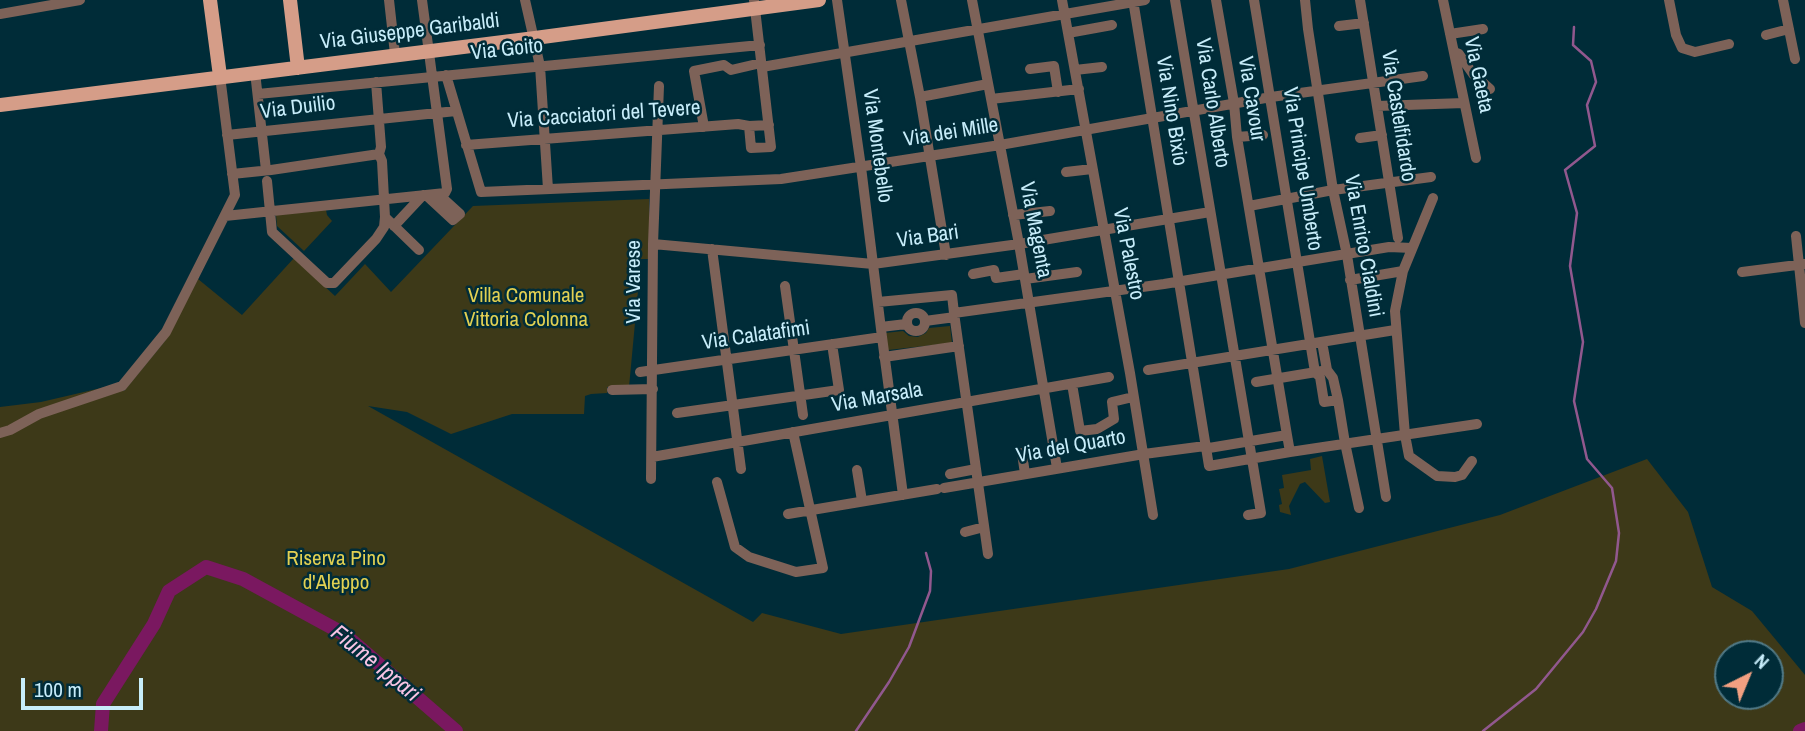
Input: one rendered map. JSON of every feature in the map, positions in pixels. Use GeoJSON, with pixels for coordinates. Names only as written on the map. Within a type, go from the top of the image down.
{"type":"FeatureCollection","features":[{"type":"Feature","properties":{"kind":"main road"},"geometry":{"type":"LineString","coordinates":[[210,0],[220,76]]}},
{"type":"Feature","properties":{"kind":"main road"},"geometry":{"type":"LineString","coordinates":[[290,0],[298,68]]}},
{"type":"Feature","properties":{"kind":"main road","name":"Via Giuseppe Garibaldi"},"geometry":{"type":"LineString","coordinates":[[0,105],[535,38],[755,5],[819,0]]}},
{"type":"Feature","properties":{"kind":"street"},"geometry":{"type":"LineString","coordinates":[[0,14],[41,3],[80,0]]}},
{"type":"Feature","properties":{"kind":"street"},"geometry":{"type":"LineString","coordinates":[[389,0],[396,54]]}},
{"type":"Feature","properties":{"kind":"street"},"geometry":{"type":"LineString","coordinates":[[224,217],[446,192],[422,0]]}},
{"type":"Feature","properties":{"kind":"street"},"geometry":{"type":"LineString","coordinates":[[525,0],[540,66],[548,189]]}},
{"type":"Feature","properties":{"kind":"street","name":"Via Montebello"},"geometry":{"type":"LineString","coordinates":[[836,0],[861,167],[885,358]]}},
{"type":"Feature","properties":{"kind":"street"},"geometry":{"type":"LineString","coordinates":[[901,0],[946,255]]}},
{"type":"Feature","properties":{"kind":"street","name":"Via Magenta"},"geometry":{"type":"LineString","coordinates":[[971,0],[1019,244],[1057,468]]}},
{"type":"Feature","properties":{"kind":"street","name":"Via Palestro"},"geometry":{"type":"LineString","coordinates":[[1062,0],[1153,515]]}},
{"type":"Feature","properties":{"kind":"street"},"geometry":{"type":"LineString","coordinates":[[704,127],[694,71],[724,65],[731,70],[1145,0]]}},
{"type":"Feature","properties":{"kind":"street","name":"Via Cavour"},"geometry":{"type":"LineString","coordinates":[[1216,0],[1234,103],[1237,137],[1262,270]]}},
{"type":"Feature","properties":{"kind":"street","name":"Via Principe Umberto"},"geometry":{"type":"LineString","coordinates":[[1254,0],[1297,263],[1316,343],[1318,371],[1333,378],[1359,508]]}},
{"type":"Feature","properties":{"kind":"street","name":"Via Enrico Cialdini"},"geometry":{"type":"LineString","coordinates":[[1305,0],[1333,190],[1347,255],[1386,497]]}},
{"type":"Feature","properties":{"kind":"street","name":"Via Castelfidardo"},"geometry":{"type":"LineString","coordinates":[[1360,0],[1398,238]]}},
{"type":"Feature","properties":{"kind":"street","name":"Via Gaeta"},"geometry":{"type":"LineString","coordinates":[[1443,0],[1476,158]]}},
{"type":"Feature","properties":{"kind":"street"},"geometry":{"type":"LineString","coordinates":[[1668,0],[1675,35],[1682,48],[1695,52],[1729,44]]}},
{"type":"Feature","properties":{"kind":"street"},"geometry":{"type":"LineString","coordinates":[[1783,0],[1795,59]]}},
{"type":"Feature","properties":{"kind":"street","name":"Via Carlo Alberto"},"geometry":{"type":"LineString","coordinates":[[1175,1],[1220,277]]}},
{"type":"Feature","properties":{"kind":"street","name":"Via Nino Bixio"},"geometry":{"type":"LineString","coordinates":[[1132,4],[1180,281]]}},
{"type":"Feature","properties":{"kind":"street"},"geometry":{"type":"LineString","coordinates":[[743,125],[751,148],[771,147],[755,5]]}},
{"type":"Feature","properties":{"kind":"street"},"geometry":{"type":"LineString","coordinates":[[1339,26],[1364,23]]}},
{"type":"Feature","properties":{"kind":"street"},"geometry":{"type":"LineString","coordinates":[[1069,33],[1112,25]]}},
{"type":"Feature","properties":{"kind":"street"},"geometry":{"type":"LineString","coordinates":[[1450,34],[1483,29]]}},
{"type":"Feature","properties":{"kind":"street"},"geometry":{"type":"LineString","coordinates":[[1766,35],[1789,29]]}},
{"type":"Feature","properties":{"kind":"street","name":"Via Goito"},"geometry":{"type":"LineString","coordinates":[[258,94],[760,45]]}},
{"type":"Feature","properties":{"kind":"street"},"geometry":{"type":"LineString","coordinates":[[1454,52],[1459,54],[1490,89]]}},
{"type":"Feature","properties":{"kind":"street"},"geometry":{"type":"LineString","coordinates":[[1030,69],[1054,66],[1058,92]]}},
{"type":"Feature","properties":{"kind":"street"},"geometry":{"type":"LineString","coordinates":[[1075,71],[1101,67]]}},
{"type":"Feature","properties":{"kind":"street"},"geometry":{"type":"LineString","coordinates":[[255,72],[272,232]]}},
{"type":"Feature","properties":{"kind":"street"},"geometry":{"type":"LineString","coordinates":[[446,75],[456,111],[470,145]]}},
{"type":"Feature","properties":{"kind":"street"},"geometry":{"type":"LineString","coordinates":[[0,433],[39,414],[122,386],[166,332],[235,195],[220,76]]}},
{"type":"Feature","properties":{"kind":"street","name":"Via dei Mille"},"geometry":{"type":"LineString","coordinates":[[470,145],[481,192],[775,180],[1000,145],[1271,97],[1423,76]]}},
{"type":"Feature","properties":{"kind":"street"},"geometry":{"type":"LineString","coordinates":[[376,82],[381,147],[377,154]]}},
{"type":"Feature","properties":{"kind":"street"},"geometry":{"type":"LineString","coordinates":[[920,97],[988,84]]}},
{"type":"Feature","properties":{"kind":"street","name":"Via Varese"},"geometry":{"type":"LineString","coordinates":[[652,478],[653,244],[659,86]]}},
{"type":"Feature","properties":{"kind":"street"},"geometry":{"type":"LineString","coordinates":[[991,99],[1079,89]]}},
{"type":"Feature","properties":{"kind":"street"},"geometry":{"type":"LineString","coordinates":[[1377,106],[1464,103]]}},
{"type":"Feature","properties":{"kind":"street","name":"Via Duilio"},"geometry":{"type":"LineString","coordinates":[[227,135],[377,117],[456,111]]}},
{"type":"Feature","properties":{"kind":"street","name":"Via Cacciatori del Tevere"},"geometry":{"type":"LineString","coordinates":[[470,145],[704,127],[769,125]]}},
{"type":"Feature","properties":{"kind":"street"},"geometry":{"type":"LineString","coordinates":[[1237,137],[1263,135]]}},
{"type":"Feature","properties":{"kind":"street"},"geometry":{"type":"LineString","coordinates":[[1360,138],[1382,135]]}},
{"type":"Feature","properties":{"kind":"street"},"geometry":{"type":"LineString","coordinates":[[232,169],[267,170],[377,154]]}},
{"type":"Feature","properties":{"kind":"street"},"geometry":{"type":"LineString","coordinates":[[377,154],[382,161],[382,200],[390,222],[419,250]]}},
{"type":"Feature","properties":{"kind":"street"},"geometry":{"type":"LineString","coordinates":[[1066,172],[1093,169]]}},
{"type":"Feature","properties":{"kind":"street"},"geometry":{"type":"LineString","coordinates":[[1251,205],[1333,190],[1431,177]]}},
{"type":"Feature","properties":{"kind":"street"},"geometry":{"type":"LineString","coordinates":[[390,222],[429,195]]}},
{"type":"Feature","properties":{"kind":"street"},"geometry":{"type":"LineString","coordinates":[[252,213],[327,283],[333,284],[400,211],[404,197]]}},
{"type":"Feature","properties":{"kind":"street"},"geometry":{"type":"LineString","coordinates":[[1433,198],[1403,271],[1395,311],[1405,435],[1409,456],[1437,476],[1462,475],[1472,461]]}},
{"type":"Feature","properties":{"kind":"street"},"geometry":{"type":"LineString","coordinates":[[1013,215],[1049,211]]}},
{"type":"Feature","properties":{"kind":"street","name":"Via Bari"},"geometry":{"type":"LineString","coordinates":[[653,244],[873,264],[1019,244],[1209,211]]}},
{"type":"Feature","properties":{"kind":"street"},"geometry":{"type":"LineString","coordinates":[[1796,236],[1802,264],[1805,323]]}},
{"type":"Feature","properties":{"kind":"street"},"geometry":{"type":"LineString","coordinates":[[925,321],[1115,290],[1220,277],[1389,247],[1412,248]]}},
{"type":"Feature","properties":{"kind":"street"},"geometry":{"type":"LineString","coordinates":[[712,249],[741,469]]}},
{"type":"Feature","properties":{"kind":"street"},"geometry":{"type":"LineString","coordinates":[[1742,272],[1802,264]]}},
{"type":"Feature","properties":{"kind":"street"},"geometry":{"type":"LineString","coordinates":[[973,274],[994,270],[996,278],[1077,272]]}},
{"type":"Feature","properties":{"kind":"street"},"geometry":{"type":"LineString","coordinates":[[1262,270],[1277,378],[1292,452]]}},
{"type":"Feature","properties":{"kind":"street"},"geometry":{"type":"LineString","coordinates":[[1350,280],[1403,271]]}},
{"type":"Feature","properties":{"kind":"street"},"geometry":{"type":"LineString","coordinates":[[1220,277],[1261,513],[1248,514]]}},
{"type":"Feature","properties":{"kind":"street"},"geometry":{"type":"LineString","coordinates":[[1180,281],[1209,466],[1477,424]]}},
{"type":"Feature","properties":{"kind":"street"},"geometry":{"type":"LineString","coordinates":[[785,286],[803,415]]}},
{"type":"Feature","properties":{"kind":"street"},"geometry":{"type":"LineString","coordinates":[[877,300],[952,295],[957,314],[959,348],[988,554]]}},
{"type":"Feature","properties":{"kind":"street"},"geometry":{"type":"LineString","coordinates":[[913,299],[915,313]]}},
{"type":"Feature","properties":{"kind":"street"},"geometry":{"type":"LineString","coordinates":[[915,313],[920,314],[925,321],[924,327],[919,331],[912,331],[906,324],[907,318],[915,313]]}},
{"type":"Feature","properties":{"kind":"street","name":"Via Calatafimi"},"geometry":{"type":"LineString","coordinates":[[640,372],[832,344],[880,334],[906,324]]}},
{"type":"Feature","properties":{"kind":"street"},"geometry":{"type":"LineString","coordinates":[[1148,370],[1395,330]]}},
{"type":"Feature","properties":{"kind":"street"},"geometry":{"type":"LineString","coordinates":[[677,413],[839,390],[832,344]]}},
{"type":"Feature","properties":{"kind":"street"},"geometry":{"type":"LineString","coordinates":[[903,495],[885,358],[959,348]]}},
{"type":"Feature","properties":{"kind":"street"},"geometry":{"type":"LineString","coordinates":[[1256,382],[1318,371]]}},
{"type":"Feature","properties":{"kind":"street","name":"Via Marsala"},"geometry":{"type":"LineString","coordinates":[[652,457],[1109,377]]}},
{"type":"Feature","properties":{"kind":"street"},"geometry":{"type":"LineString","coordinates":[[1072,384],[1080,431],[1097,429],[1114,419],[1112,402],[1133,397]]}},
{"type":"Feature","properties":{"kind":"street"},"geometry":{"type":"LineString","coordinates":[[612,390],[653,388]]}},
{"type":"Feature","properties":{"kind":"street"},"geometry":{"type":"LineString","coordinates":[[718,482],[735,547],[749,557],[796,572],[823,568],[793,432]]}},
{"type":"Feature","properties":{"kind":"street","name":"Via del Quarto"},"geometry":{"type":"LineString","coordinates":[[788,514],[1144,454],[1205,446],[1209,448],[1287,432]]}},
{"type":"Feature","properties":{"kind":"street"},"geometry":{"type":"LineString","coordinates":[[1022,453],[1025,474]]}},
{"type":"Feature","properties":{"kind":"street"},"geometry":{"type":"LineString","coordinates":[[950,474],[976,469]]}},
{"type":"Feature","properties":{"kind":"street"},"geometry":{"type":"LineString","coordinates":[[857,470],[862,502]]}},
{"type":"Feature","properties":{"kind":"street"},"geometry":{"type":"LineString","coordinates":[[965,531],[984,527]]}},
{"type":"Feature","properties":{"kind":"green space","name":"Riserva Pino d'Aleppo"},"geometry":{"type":"Polygon","coordinates":[[[649,199],[649,259],[641,259],[629,387],[607,387],[607,393],[585,396],[584,414],[512,414],[451,434],[407,412],[368,406],[753,622],[762,613],[841,634],[1289,569],[1500,515],[1647,459],[1688,512],[1712,587],[1752,611],[1776,640],[1714,640],[1714,710],[1784,710],[1784,650],[1805,675],[1805,731],[0,731],[0,407],[41,402],[114,385],[124,391],[165,341],[198,279],[242,315],[294,258],[335,296],[365,264],[391,292],[473,206],[649,199]]]}},
{"type":"Feature","properties":{"kind":"green space"},"geometry":{"type":"Polygon","coordinates":[[[326,210],[332,221],[304,251],[277,226],[276,215],[326,210]]]}},
{"type":"Feature","properties":{"kind":"green space"},"geometry":{"type":"Polygon","coordinates":[[[950,326],[952,343],[888,350],[885,333],[903,331],[909,336],[918,337],[929,328],[950,326]]]}},
{"type":"Feature","properties":{"kind":"green space"},"geometry":{"type":"Polygon","coordinates":[[[1322,456],[1330,502],[1325,503],[1305,482],[1300,484],[1289,506],[1291,515],[1280,512],[1279,505],[1282,504],[1279,489],[1284,488],[1282,475],[1311,470],[1310,459],[1322,456]]]}},
{"type":"Feature","properties":{"kind":"waterway"},"geometry":{"type":"LineString","coordinates":[[1483,731],[1536,689],[1583,632],[1616,561],[1619,533],[1612,488],[1587,459],[1574,401],[1583,342],[1570,266],[1577,213],[1565,170],[1595,146],[1587,105],[1596,82],[1591,61],[1573,45],[1574,27]]}},
{"type":"Feature","properties":{"kind":"waterway"},"geometry":{"type":"LineString","coordinates":[[856,731],[909,647],[930,591],[931,571],[926,553]]}},
{"type":"Feature","properties":{"kind":"waterway","name":"Fiume Ippari"},"geometry":{"type":"LineString","coordinates":[[101,731],[103,704],[154,624],[169,591],[206,567],[243,579],[344,634],[456,731]]}},
{"type":"Feature","properties":{"kind":"waterway","name":"Fiume Ippari"},"geometry":{"type":"LineString","coordinates":[[1800,731],[1805,729]]}},
{"type":"Feature","properties":{"kind":"park label","name":"Villa Comunale Vittoria Colonna"},"geometry":{"type":"Point","coordinates":[526,308]}}]}
